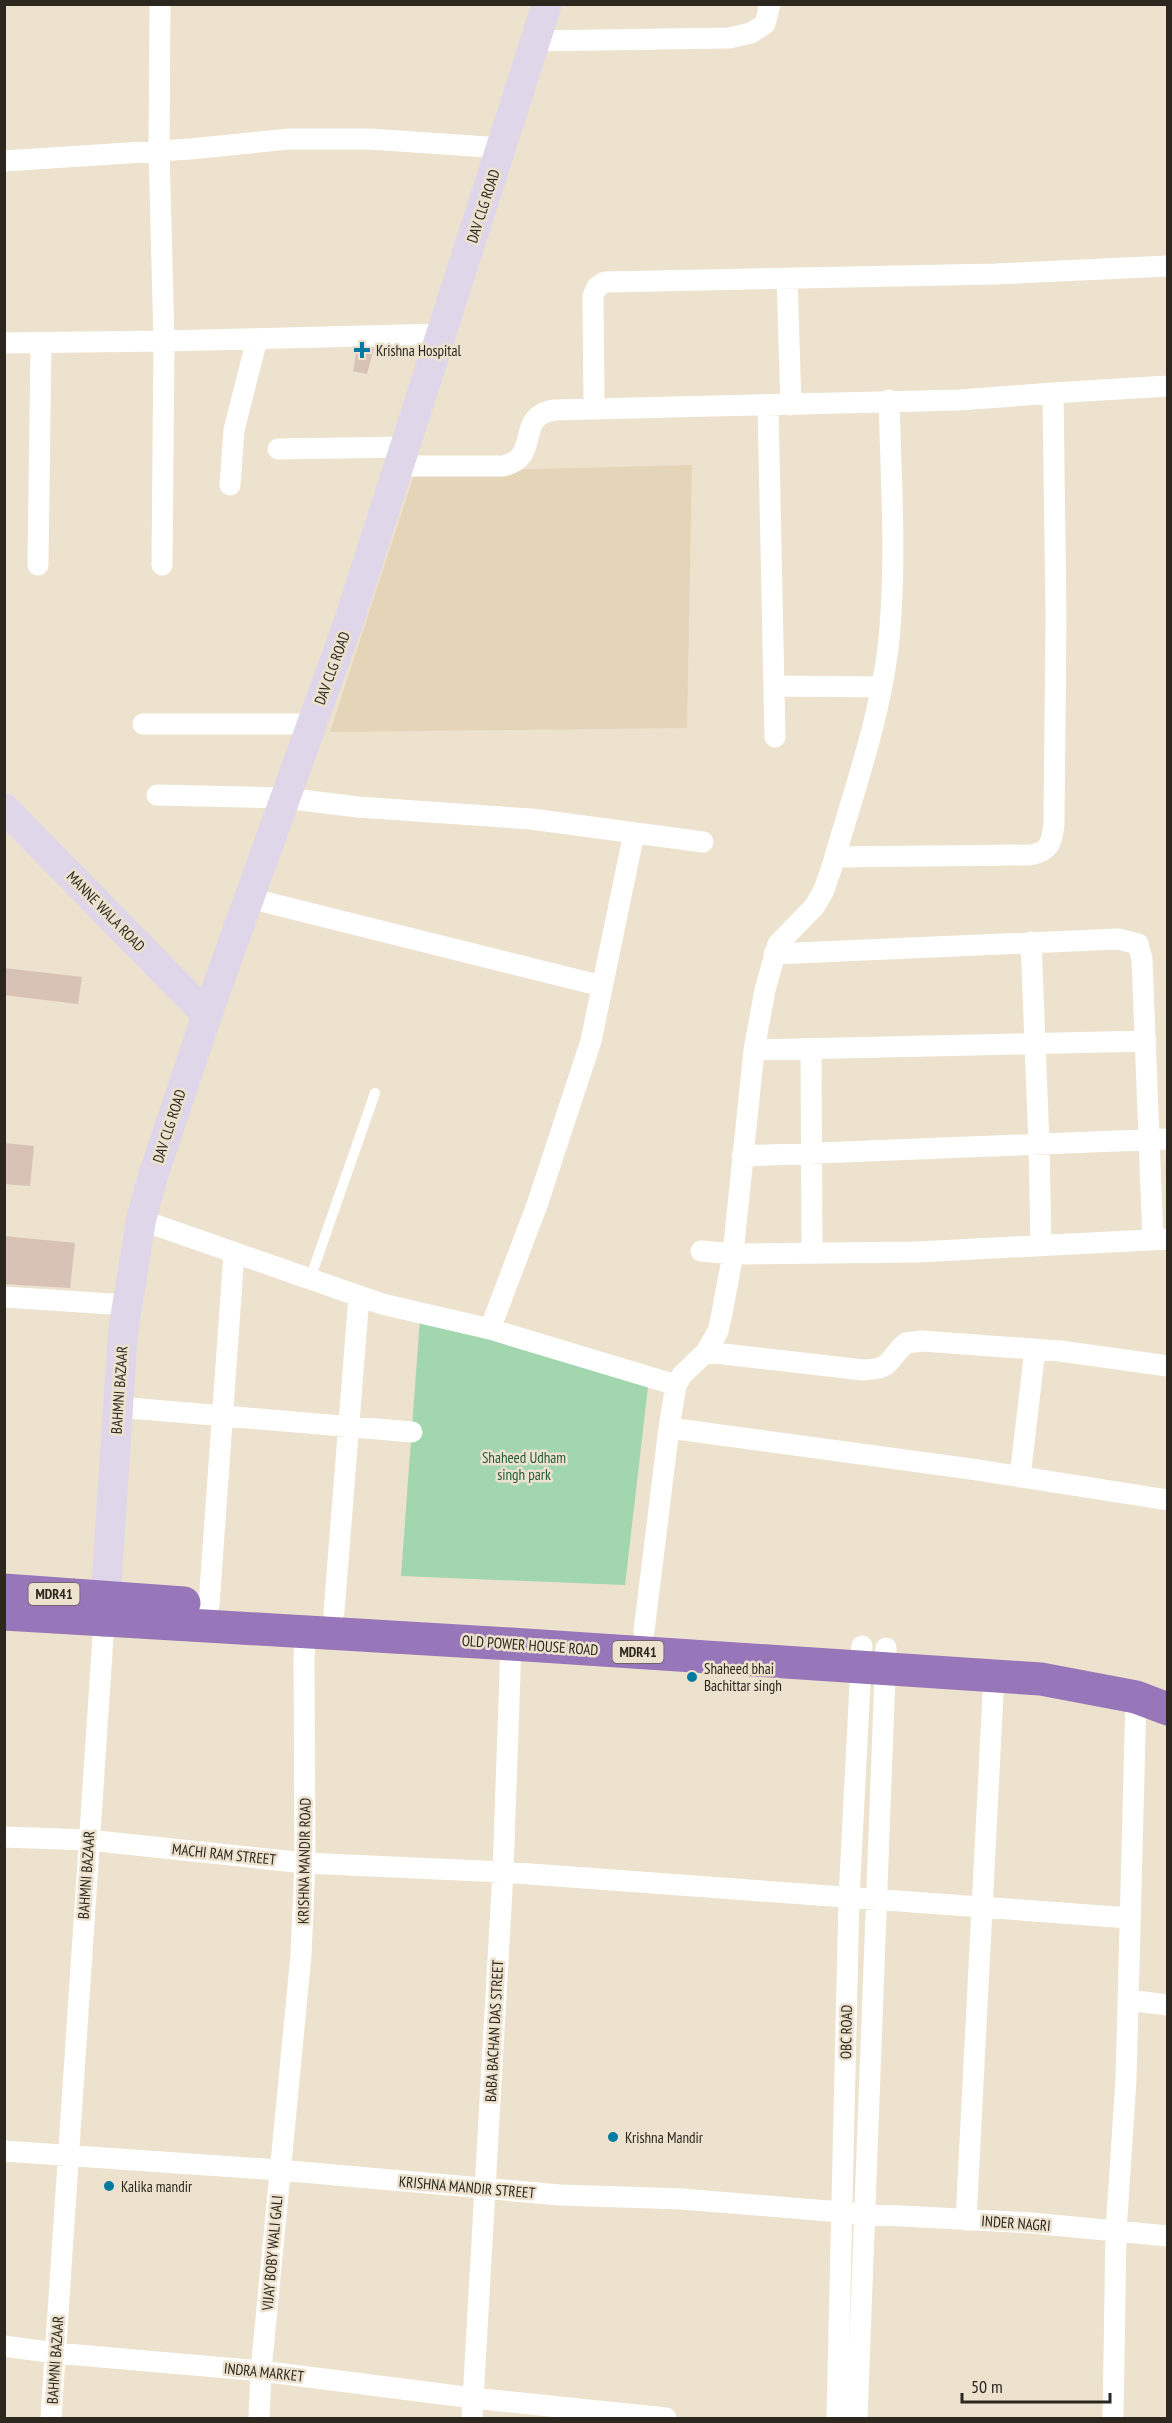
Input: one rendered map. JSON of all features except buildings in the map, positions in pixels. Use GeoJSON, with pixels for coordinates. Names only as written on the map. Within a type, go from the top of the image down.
{"type":"FeatureCollection","features":[{"type":"Feature","properties":{"kind":"highway","name":"MDR41"},"geometry":{"type":"LineString","coordinates":[[4,1590],[104,1610]]}},
{"type":"Feature","properties":{"kind":"highway","name":"OLD POWER HOUSE ROAD"},"geometry":{"type":"LineString","coordinates":[[104,1610],[209,1605],[644,1631],[873,1658],[994,1676],[1041,1679],[1136,1697],[1167,1709]]}},
{"type":"Feature","properties":{"kind":"highway","name":"MDR41"},"geometry":{"type":"LineString","coordinates":[[4,1614],[104,1610]]}},
{"type":"Feature","properties":{"kind":"highway","name":"OLD POWER HOUSE ROAD"},"geometry":{"type":"LineString","coordinates":[[104,1610],[306,1632],[511,1644],[873,1658],[1043,1656],[1142,1676],[1167,1685]]}},
{"type":"Feature","properties":{"kind":"street"},"geometry":{"type":"LineString","coordinates":[[160,4],[159,150],[164,342],[162,565]]}},
{"type":"Feature","properties":{"kind":"street","name":"DAV CLG ROAD"},"geometry":{"type":"LineString","coordinates":[[125,1319],[141,1220],[153,1176],[207,1015],[350,621],[547,4]]}},
{"type":"Feature","properties":{"kind":"street"},"geometry":{"type":"LineString","coordinates":[[536,41],[729,38],[751,33],[765,24],[770,4]]}},
{"type":"Feature","properties":{"kind":"street"},"geometry":{"type":"LineString","coordinates":[[4,161],[223,147],[267,140],[328,138],[502,148]]}},
{"type":"Feature","properties":{"kind":"street"},"geometry":{"type":"LineString","coordinates":[[594,408],[593,296],[597,287],[616,280],[995,274],[1167,266]]}},
{"type":"Feature","properties":{"kind":"street"},"geometry":{"type":"LineString","coordinates":[[787,278],[791,405]]}},
{"type":"Feature","properties":{"kind":"street"},"geometry":{"type":"LineString","coordinates":[[4,343],[164,342],[443,334]]}},
{"type":"Feature","properties":{"kind":"street"},"geometry":{"type":"LineString","coordinates":[[230,485],[234,430],[256,339]]}},
{"type":"Feature","properties":{"kind":"street"},"geometry":{"type":"LineString","coordinates":[[38,565],[41,343]]}},
{"type":"Feature","properties":{"kind":"street"},"geometry":{"type":"LineString","coordinates":[[278,449],[403,456],[503,466],[514,464],[523,454],[538,414],[554,410],[960,400],[1167,386]]}},
{"type":"Feature","properties":{"kind":"street"},"geometry":{"type":"LineString","coordinates":[[835,857],[1030,855],[1041,853],[1049,848],[1053,839],[1054,824],[1056,615],[1053,393]]}},
{"type":"Feature","properties":{"kind":"street"},"geometry":{"type":"LineString","coordinates":[[644,1631],[676,1385],[682,1375],[706,1352],[718,1330],[733,1254],[754,1050],[774,954],[782,937],[814,907],[823,892],[835,857],[882,687],[890,630],[893,575],[889,400]]}},
{"type":"Feature","properties":{"kind":"street"},"geometry":{"type":"LineString","coordinates":[[768,406],[775,737]]}},
{"type":"Feature","properties":{"kind":"street"},"geometry":{"type":"LineString","coordinates":[[774,686],[882,687]]}},
{"type":"Feature","properties":{"kind":"street"},"geometry":{"type":"LineString","coordinates":[[143,724],[312,724]]}},
{"type":"Feature","properties":{"kind":"street"},"geometry":{"type":"LineString","coordinates":[[157,795],[285,798],[357,807],[531,819],[703,842]]}},
{"type":"Feature","properties":{"kind":"street","name":"MANNE WALA ROAD"},"geometry":{"type":"LineString","coordinates":[[4,808],[207,1015]]}},
{"type":"Feature","properties":{"kind":"street"},"geometry":{"type":"LineString","coordinates":[[490,1329],[537,1205],[591,1041],[634,833]]}},
{"type":"Feature","properties":{"kind":"street"},"geometry":{"type":"LineString","coordinates":[[249,898],[602,986]]}},
{"type":"Feature","properties":{"kind":"street"},"geometry":{"type":"LineString","coordinates":[[701,1251],[733,1254],[917,1252],[1160,1240],[1159,1139],[1146,1041],[1142,959],[1138,944],[1118,939],[774,954]]}},
{"type":"Feature","properties":{"kind":"street"},"geometry":{"type":"LineString","coordinates":[[1031,942],[1040,1144],[1041,1245]]}},
{"type":"Feature","properties":{"kind":"street"},"geometry":{"type":"LineString","coordinates":[[754,1050],[1146,1041]]}},
{"type":"Feature","properties":{"kind":"street"},"geometry":{"type":"LineString","coordinates":[[811,1049],[812,1253]]}},
{"type":"Feature","properties":{"kind":"street"},"geometry":{"type":"LineString","coordinates":[[742,1156],[1159,1139]]}},
{"type":"Feature","properties":{"kind":"street"},"geometry":{"type":"LineString","coordinates":[[141,1220],[310,1280],[413,1313],[490,1329],[676,1385]]}},
{"type":"Feature","properties":{"kind":"street"},"geometry":{"type":"LineString","coordinates":[[209,1605],[234,1253]]}},
{"type":"Feature","properties":{"kind":"street"},"geometry":{"type":"LineString","coordinates":[[334,1612],[359,1296]]}},
{"type":"Feature","properties":{"kind":"street"},"geometry":{"type":"LineString","coordinates":[[4,1297],[125,1319]]}},
{"type":"Feature","properties":{"kind":"street","name":"BAHMNI BAZAAR"},"geometry":{"type":"LineString","coordinates":[[51,2418],[88,1840],[125,1319]]}},
{"type":"Feature","properties":{"kind":"street"},"geometry":{"type":"LineString","coordinates":[[706,1352],[863,1370],[884,1368],[901,1347],[912,1341],[1035,1349],[1167,1366]]}},
{"type":"Feature","properties":{"kind":"street"},"geometry":{"type":"LineString","coordinates":[[1020,1477],[1035,1349]]}},
{"type":"Feature","properties":{"kind":"street"},"geometry":{"type":"LineString","coordinates":[[118,1407],[412,1432]]}},
{"type":"Feature","properties":{"kind":"street"},"geometry":{"type":"LineString","coordinates":[[669,1428],[1167,1500]]}},
{"type":"Feature","properties":{"kind":"street","name":"KRISHNA MANDIR ROAD"},"geometry":{"type":"LineString","coordinates":[[288,2089],[301,1955],[305,1863],[304,1657],[306,1632]]}},
{"type":"Feature","properties":{"kind":"street","name":"BABA BACHAN DAS STREET"},"geometry":{"type":"LineString","coordinates":[[472,2408],[503,1872],[511,1644]]}},
{"type":"Feature","properties":{"kind":"street","name":"OBC ROAD"},"geometry":{"type":"LineString","coordinates":[[837,2418],[849,1898],[873,1658]]}},
{"type":"Feature","properties":{"kind":"street","name":"OBC ROAD"},"geometry":{"type":"LineString","coordinates":[[856,2418],[876,1900],[873,1658]]}},
{"type":"Feature","properties":{"kind":"street"},"geometry":{"type":"LineString","coordinates":[[966,2220],[994,1676]]}},
{"type":"Feature","properties":{"kind":"street"},"geometry":{"type":"LineString","coordinates":[[1113,2418],[1116,2231],[1126,2080],[1136,1697]]}},
{"type":"Feature","properties":{"kind":"street","name":"MACHI RAM STREET"},"geometry":{"type":"LineString","coordinates":[[4,1837],[88,1840],[305,1863],[503,1872],[1130,1918]]}},
{"type":"Feature","properties":{"kind":"street"},"geometry":{"type":"LineString","coordinates":[[1128,2000],[1167,2005]]}},
{"type":"Feature","properties":{"kind":"street","name":"VIJAY BOBY WALI GALI"},"geometry":{"type":"LineString","coordinates":[[259,2418],[261,2371],[288,2089]]}},
{"type":"Feature","properties":{"kind":"street","name":"KRISHNA MANDIR STREET"},"geometry":{"type":"LineString","coordinates":[[4,2151],[279,2170],[560,2195],[682,2199],[865,2214]]}},
{"type":"Feature","properties":{"kind":"street","name":"INDER NAGRI"},"geometry":{"type":"LineString","coordinates":[[865,2214],[1167,2236]]}},
{"type":"Feature","properties":{"kind":"street","name":"INDRA MARKET"},"geometry":{"type":"LineString","coordinates":[[4,2346],[55,2353],[261,2371],[472,2408],[666,2418]]}},
{"type":"Feature","properties":{"kind":"lane"},"geometry":{"type":"LineString","coordinates":[[310,1280],[375,1093]]}},
{"type":"Feature","properties":{"kind":"shaded area"},"geometry":{"type":"Polygon","coordinates":[[[692,465],[687,728],[330,732],[415,472],[692,465]]]}},
{"type":"Feature","properties":{"kind":"green space","name":"Shaheed Udham singh park"},"geometry":{"type":"Polygon","coordinates":[[[421,1305],[648,1387],[625,1585],[401,1576],[421,1305]]]}},
{"type":"Feature","properties":{"kind":"place","name":"Krishna Hospital"},"geometry":{"type":"Point","coordinates":[362,350]}},
{"type":"Feature","properties":{"kind":"place","name":"Shaheed bhai Bachittar singh"},"geometry":{"type":"Point","coordinates":[692,1677]}},
{"type":"Feature","properties":{"kind":"place","name":"Krishna Mandir"},"geometry":{"type":"Point","coordinates":[613,2137]}},
{"type":"Feature","properties":{"kind":"place","name":"Kalika mandir"},"geometry":{"type":"Point","coordinates":[109,2186]}}]}
